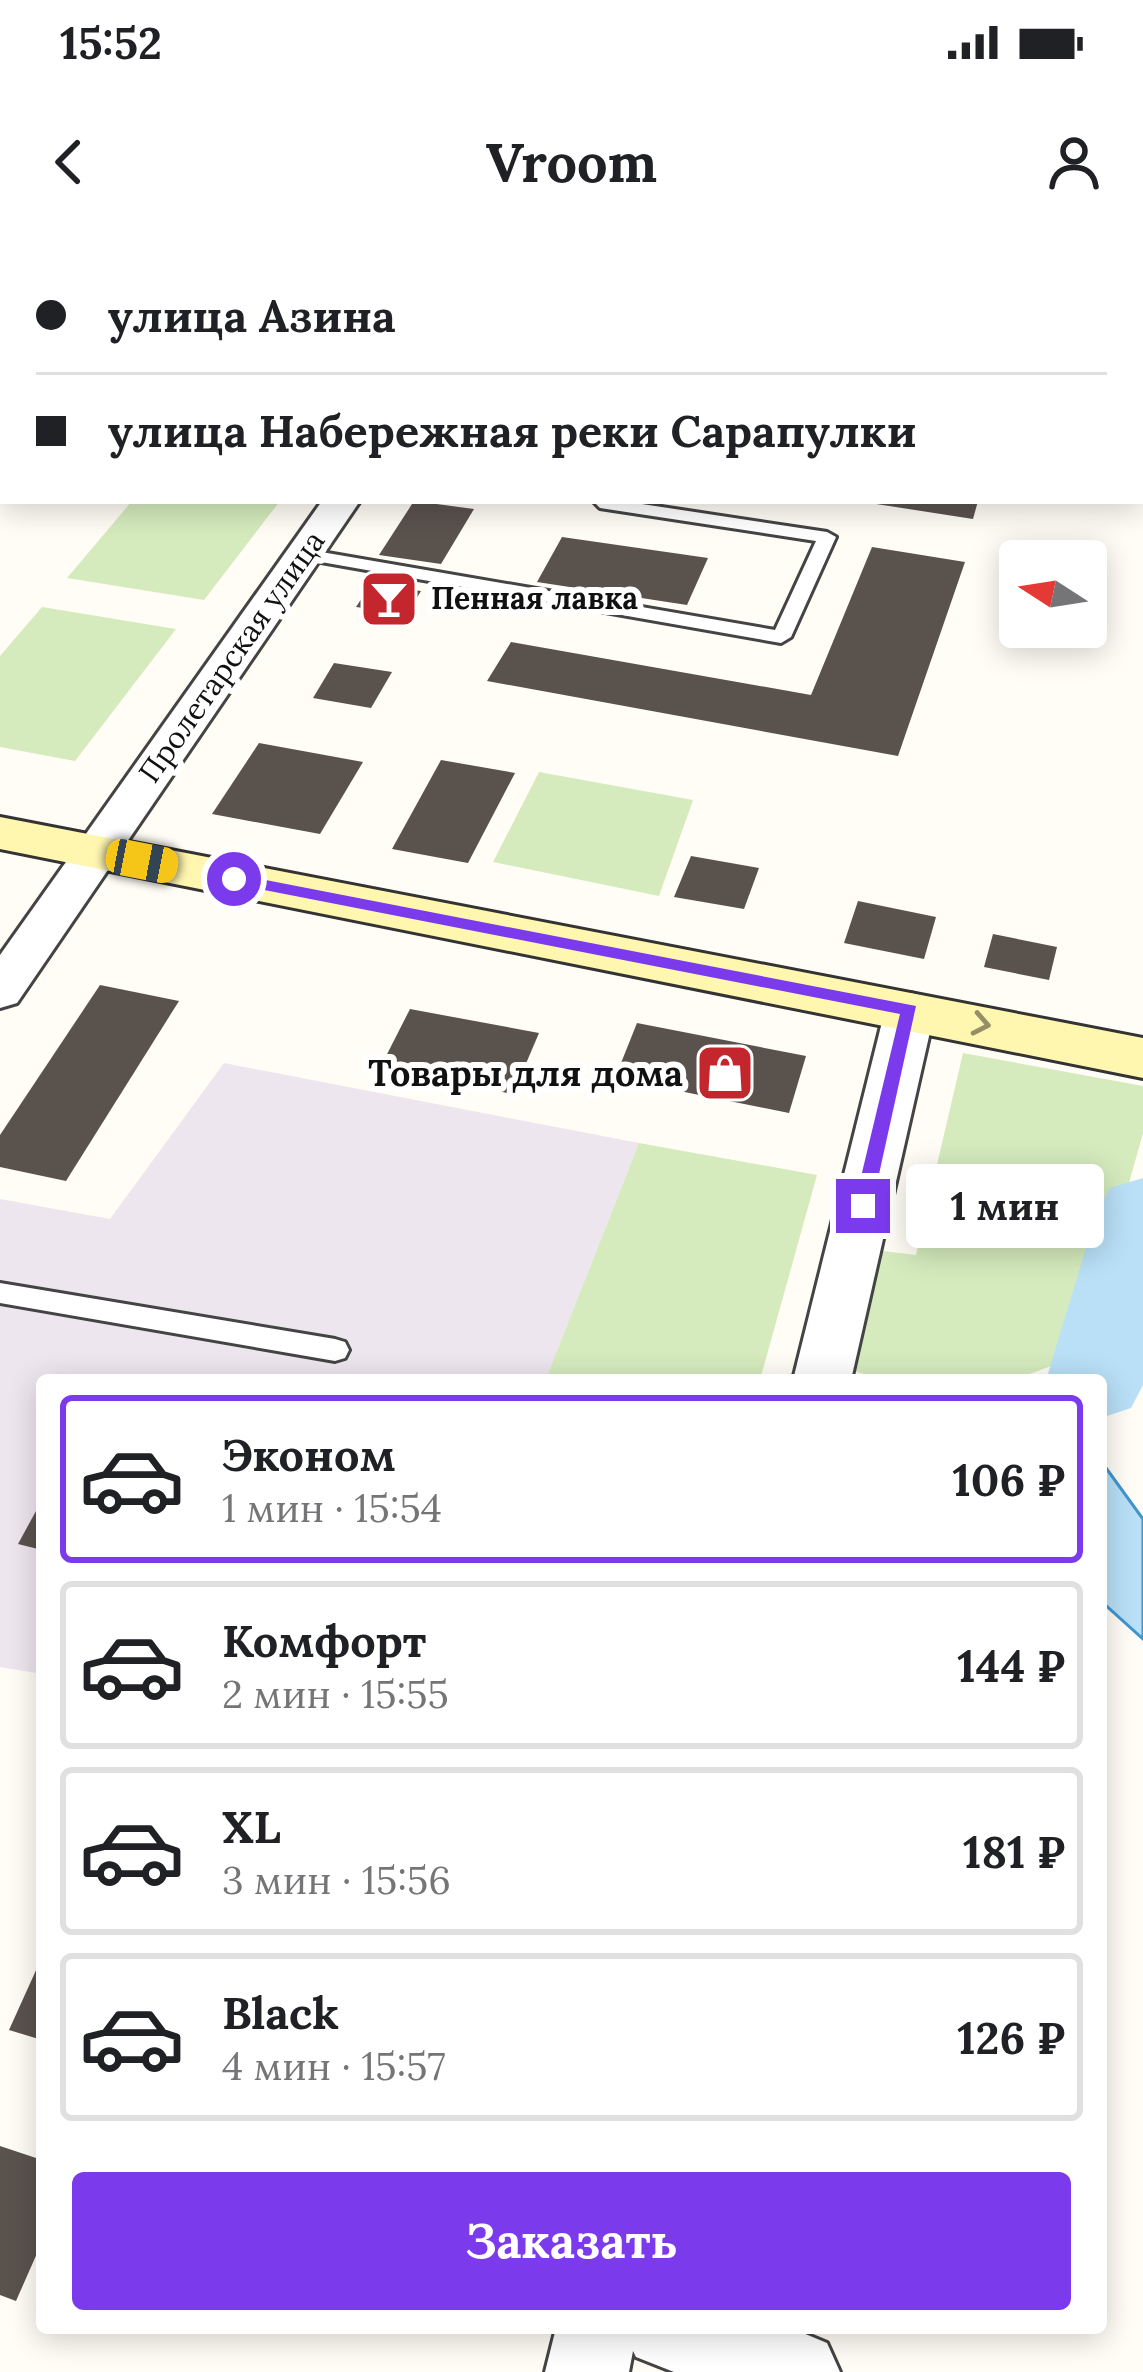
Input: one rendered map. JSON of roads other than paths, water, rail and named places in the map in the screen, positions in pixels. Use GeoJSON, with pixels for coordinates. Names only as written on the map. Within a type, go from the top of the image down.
{"type":"FeatureCollection","features":[{"type":"Feature","properties":{"kind":"main road"},"geometry":{"type":"LineString","coordinates":[[0,833],[1143,1058]]}},
{"type":"Feature","properties":{"kind":"street","name":"Пролетарская улица"},"geometry":{"type":"LineString","coordinates":[[0,991],[339,504]]}},
{"type":"Feature","properties":{"kind":"street"},"geometry":{"type":"LineString","coordinates":[[823,1374],[910,1010]]}},
{"type":"Feature","properties":{"kind":"street"},"geometry":{"type":"LineString","coordinates":[[587,2372],[596,2334]]}},
{"type":"Feature","properties":{"kind":"street"},"geometry":{"type":"LineString","coordinates":[[683,2334],[798,2372]]}},
{"type":"Feature","properties":{"kind":"lane"},"geometry":{"type":"LineString","coordinates":[[304,554],[781,637],[827,536],[607,504]]}},
{"type":"Feature","properties":{"kind":"lane"},"geometry":{"type":"LineString","coordinates":[[0,1293],[335,1350]]}},
{"type":"Feature","properties":{"kind":"water"},"geometry":{"type":"Polygon","coordinates":[[[1107,1469],[1143,1519],[1143,1639],[1107,1606],[1107,1469]]]}},
{"type":"Feature","properties":{"kind":"waterway"},"geometry":{"type":"LineString","coordinates":[[1098,1374],[1143,1212]]}},
{"type":"Feature","properties":{"kind":"place","name":"Пенная лавка"},"geometry":{"type":"Point","coordinates":[389,599]}},
{"type":"Feature","properties":{"kind":"place","name":"Товары для дома"},"geometry":{"type":"Point","coordinates":[725,1073]}}]}
